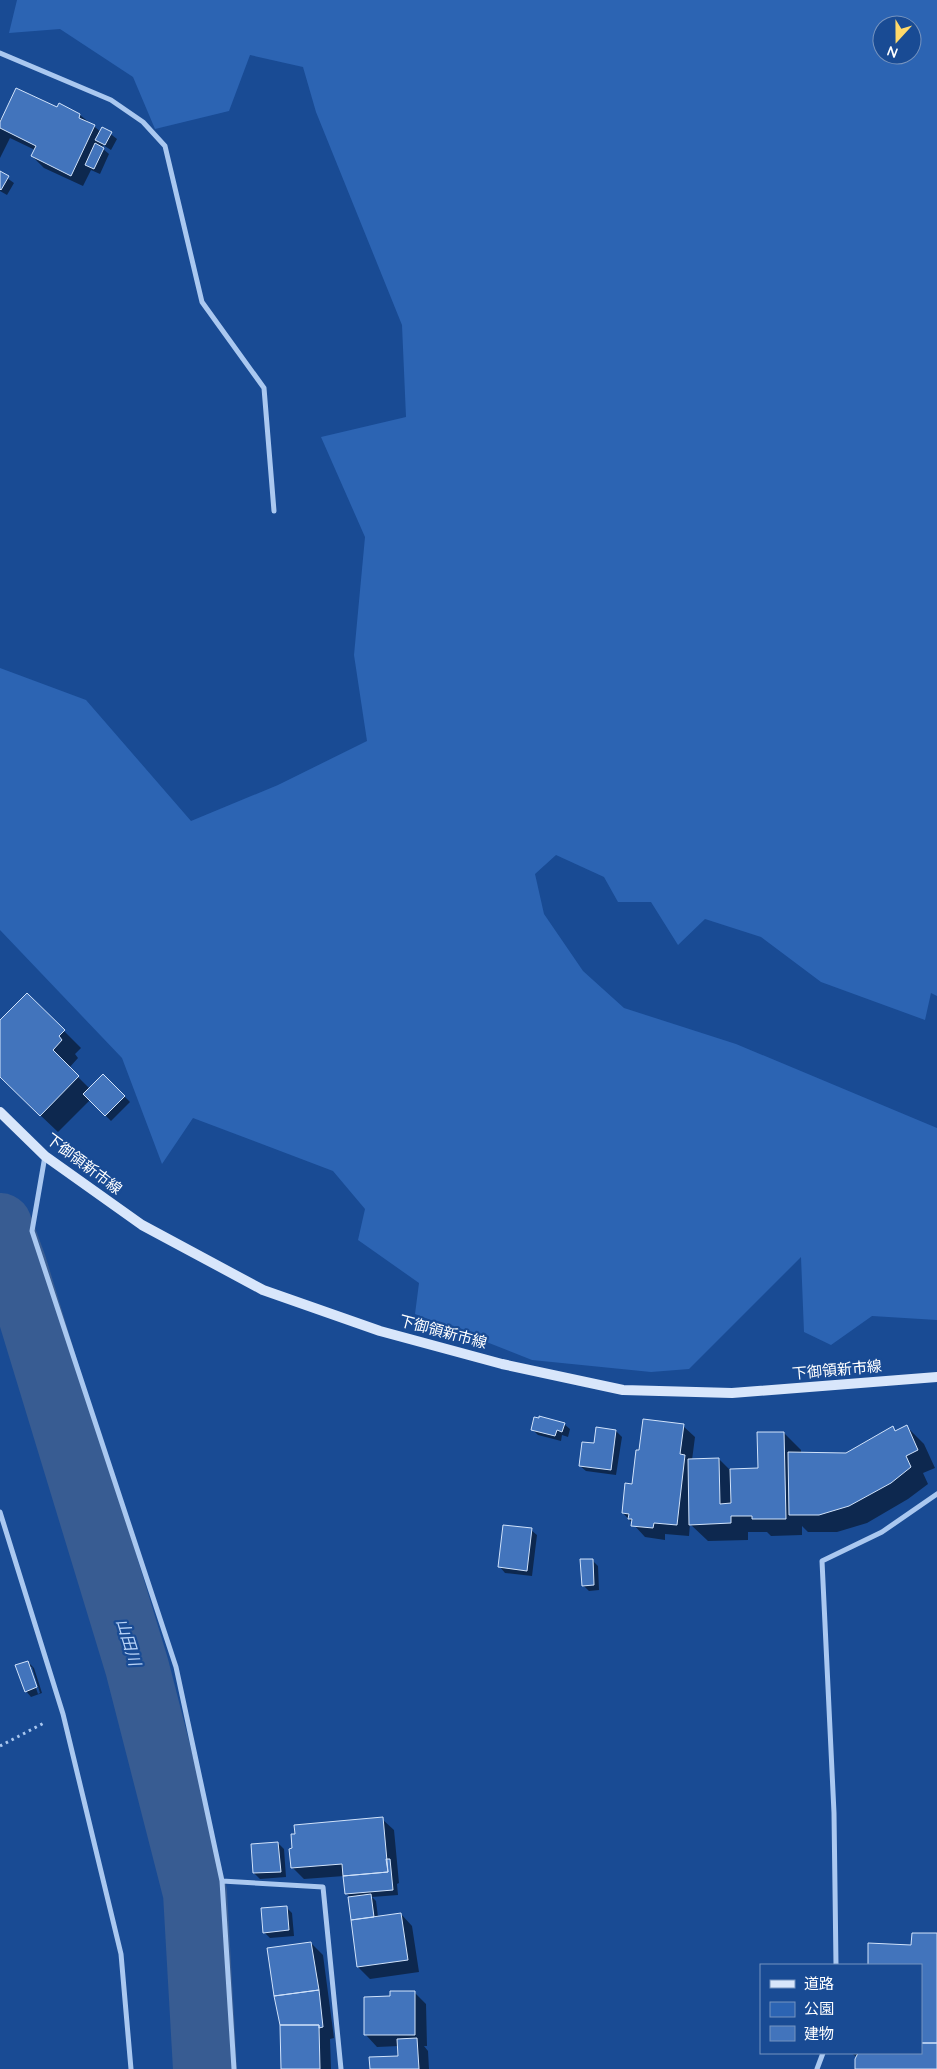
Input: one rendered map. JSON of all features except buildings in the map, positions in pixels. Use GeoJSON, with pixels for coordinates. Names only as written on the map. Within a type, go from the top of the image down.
{"type":"FeatureCollection","features":[{"type":"Feature","properties":{"kind":"main road","name":"下御領新市線"},"geometry":{"type":"LineString","coordinates":[[0,1112],[45,1156],[142,1225],[263,1290],[380,1331],[502,1364],[623,1390],[722,1393],[937,1377]]}},
{"type":"Feature","properties":{"kind":"street"},"geometry":{"type":"LineString","coordinates":[[0,53],[111,100],[143,122],[165,146],[202,302],[264,388],[274,511]]}},
{"type":"Feature","properties":{"kind":"street"},"geometry":{"type":"LineString","coordinates":[[45,1156],[32,1231],[176,1667],[222,1881],[234,2069]]}},
{"type":"Feature","properties":{"kind":"street"},"geometry":{"type":"LineString","coordinates":[[836,1964],[834,1813],[822,1562],[882,1532],[937,1494]]}},
{"type":"Feature","properties":{"kind":"street"},"geometry":{"type":"LineString","coordinates":[[0,1512],[63,1714],[120,1954],[131,2069]]}},
{"type":"Feature","properties":{"kind":"street"},"geometry":{"type":"LineString","coordinates":[[222,1881],[323,1887],[340,2069]]}},
{"type":"Feature","properties":{"kind":"street"},"geometry":{"type":"LineString","coordinates":[[817,2069],[822,2054]]}},
{"type":"Feature","properties":{"kind":"path"},"geometry":{"type":"LineString","coordinates":[[0,1746],[63,1714]]}},
{"type":"Feature","properties":{"kind":"green space"},"geometry":{"type":"Polygon","coordinates":[[[17,0],[937,0],[937,996],[931,993],[925,1020],[821,982],[761,937],[705,919],[678,945],[651,902],[618,902],[604,877],[556,855],[535,874],[544,914],[583,971],[624,1008],[736,1044],[937,1128],[937,1320],[872,1316],[831,1345],[804,1332],[801,1257],[689,1369],[651,1372],[532,1360],[415,1314],[419,1283],[358,1240],[365,1209],[333,1171],[193,1118],[162,1164],[122,1058],[0,930],[0,668],[86,700],[191,821],[278,785],[367,741],[354,655],[365,537],[321,437],[406,417],[402,325],[316,112],[303,67],[250,55],[229,111],[155,129],[133,77],[60,29],[9,33],[17,0]]]}},
{"type":"Feature","properties":{"kind":"waterway","name":"山田川"},"geometry":{"type":"LineString","coordinates":[[0,1225],[15,1266],[137,1667],[195,1893],[205,2069]]}}]}
